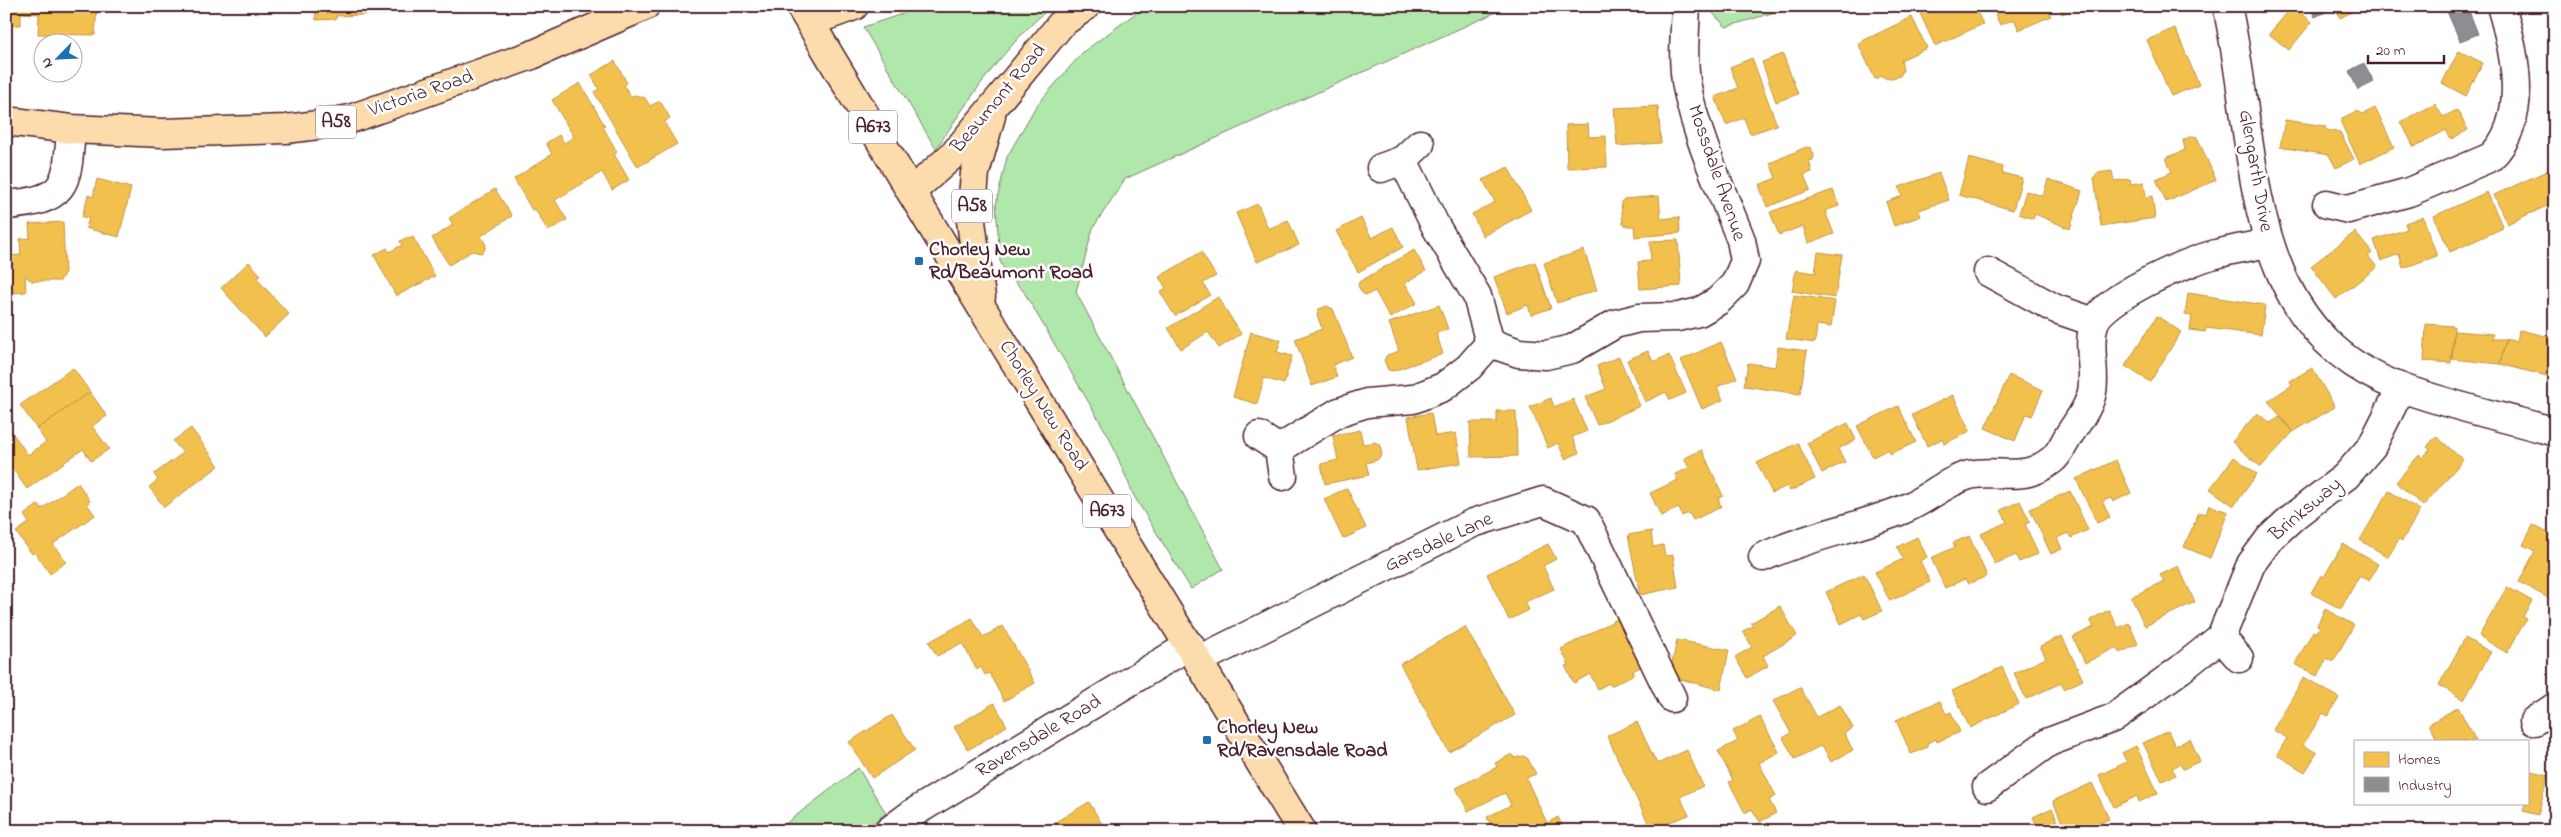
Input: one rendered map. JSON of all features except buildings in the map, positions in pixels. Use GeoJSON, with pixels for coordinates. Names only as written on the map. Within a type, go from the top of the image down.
{"type":"FeatureCollection","features":[{"type":"Feature","properties":{"kind":"highway","name":"Victoria Road"},"geometry":{"type":"LineString","coordinates":[[6,121],[71,129],[163,133],[286,129],[350,119],[532,55],[645,6]]}},
{"type":"Feature","properties":{"kind":"highway"},"geometry":{"type":"LineString","coordinates":[[805,14],[854,6]]}},
{"type":"Feature","properties":{"kind":"highway","name":"Beaumont Road"},"geometry":{"type":"LineString","coordinates":[[911,192],[954,154],[1062,23],[1086,6]]}},
{"type":"Feature","properties":{"kind":"highway","name":"Chorley New Road"},"geometry":{"type":"LineString","coordinates":[[805,14],[911,192],[1302,831]]}},
{"type":"Feature","properties":{"kind":"highway","name":"A58"},"geometry":{"type":"LineString","coordinates":[[982,307],[971,221],[975,173],[994,107]]}},
{"type":"Feature","properties":{"kind":"street","name":"Mossdale Avenue"},"geometry":{"type":"LineString","coordinates":[[1490,343],[1528,354],[1546,355],[1572,349],[1615,324],[1639,318],[1678,317],[1699,312],[1718,301],[1735,284],[1745,261],[1741,240],[1694,115],[1687,86],[1685,61],[1686,6]]}},
{"type":"Feature","properties":{"kind":"street","name":"Glengarth Drive"},"geometry":{"type":"LineString","coordinates":[[2227,6],[2256,197],[2268,243],[2291,297],[2308,323],[2333,348],[2363,369],[2401,388],[2555,432]]}},
{"type":"Feature","properties":{"kind":"street"},"geometry":{"type":"LineString","coordinates":[[2327,204],[2348,210],[2409,192],[2491,157],[2500,148],[2509,130],[2517,86],[2513,46],[2501,6]]}},
{"type":"Feature","properties":{"kind":"street"},"geometry":{"type":"LineString","coordinates":[[6,205],[40,201],[58,189],[66,177],[71,129]]}},
{"type":"Feature","properties":{"kind":"street"},"geometry":{"type":"LineString","coordinates":[[1284,476],[1269,443],[1339,412],[1366,403],[1413,399],[1442,387],[1469,367],[1490,343],[1477,296],[1436,227],[1401,157]]}},
{"type":"Feature","properties":{"kind":"street"},"geometry":{"type":"LineString","coordinates":[[1763,556],[1820,535],[1911,507],[1948,483],[1971,475],[2017,475],[2038,470],[2054,459],[2089,402],[2092,390],[2091,346],[2094,322],[2117,300],[2174,268],[2215,254],[2268,243]]}},
{"type":"Feature","properties":{"kind":"street"},"geometry":{"type":"LineString","coordinates":[[1988,272],[2056,309],[2094,322]]}},
{"type":"Feature","properties":{"kind":"street","name":"Brinksway"},"geometry":{"type":"LineString","coordinates":[[1985,790],[2050,742],[2113,718],[2181,669],[2221,636],[2251,564],[2270,538],[2294,516],[2324,495],[2353,469],[2372,446],[2401,388]]}},
{"type":"Feature","properties":{"kind":"street","name":"Garsdale Lane"},"geometry":{"type":"LineString","coordinates":[[1194,653],[1473,523],[1543,501],[1586,520],[1672,698]]}},
{"type":"Feature","properties":{"kind":"street"},"geometry":{"type":"LineString","coordinates":[[2221,636],[2239,658]]}},
{"type":"Feature","properties":{"kind":"street","name":"Ravensdale Road"},"geometry":{"type":"LineString","coordinates":[[889,831],[913,813],[1194,653]]}},
{"type":"Feature","properties":{"kind":"green space"},"geometry":{"type":"Polygon","coordinates":[[[926,6],[1052,6],[1003,55],[936,149],[863,27],[926,6]]]}},
{"type":"Feature","properties":{"kind":"green space"},"geometry":{"type":"Polygon","coordinates":[[[1150,6],[1510,6],[1125,179],[1093,228],[1076,292],[1223,569],[1191,589],[1134,496],[1109,437],[1024,292],[1005,271],[1000,261],[996,204],[1007,157],[1036,106],[1083,52],[1136,13],[1150,6]]]}},
{"type":"Feature","properties":{"kind":"green space"},"geometry":{"type":"Polygon","coordinates":[[[1706,6],[1795,6],[1726,27],[1706,6]]]}},
{"type":"Feature","properties":{"kind":"green space"},"geometry":{"type":"Polygon","coordinates":[[[858,768],[886,813],[863,831],[776,831],[858,768]]]}},
{"type":"Feature","properties":{"kind":"place","name":"Chorley New Rd/Beaumont Road"},"geometry":{"type":"Point","coordinates":[919,261]}},
{"type":"Feature","properties":{"kind":"place","name":"Chorley New Rd/Ravensdale Road"},"geometry":{"type":"Point","coordinates":[1207,740]}}]}
